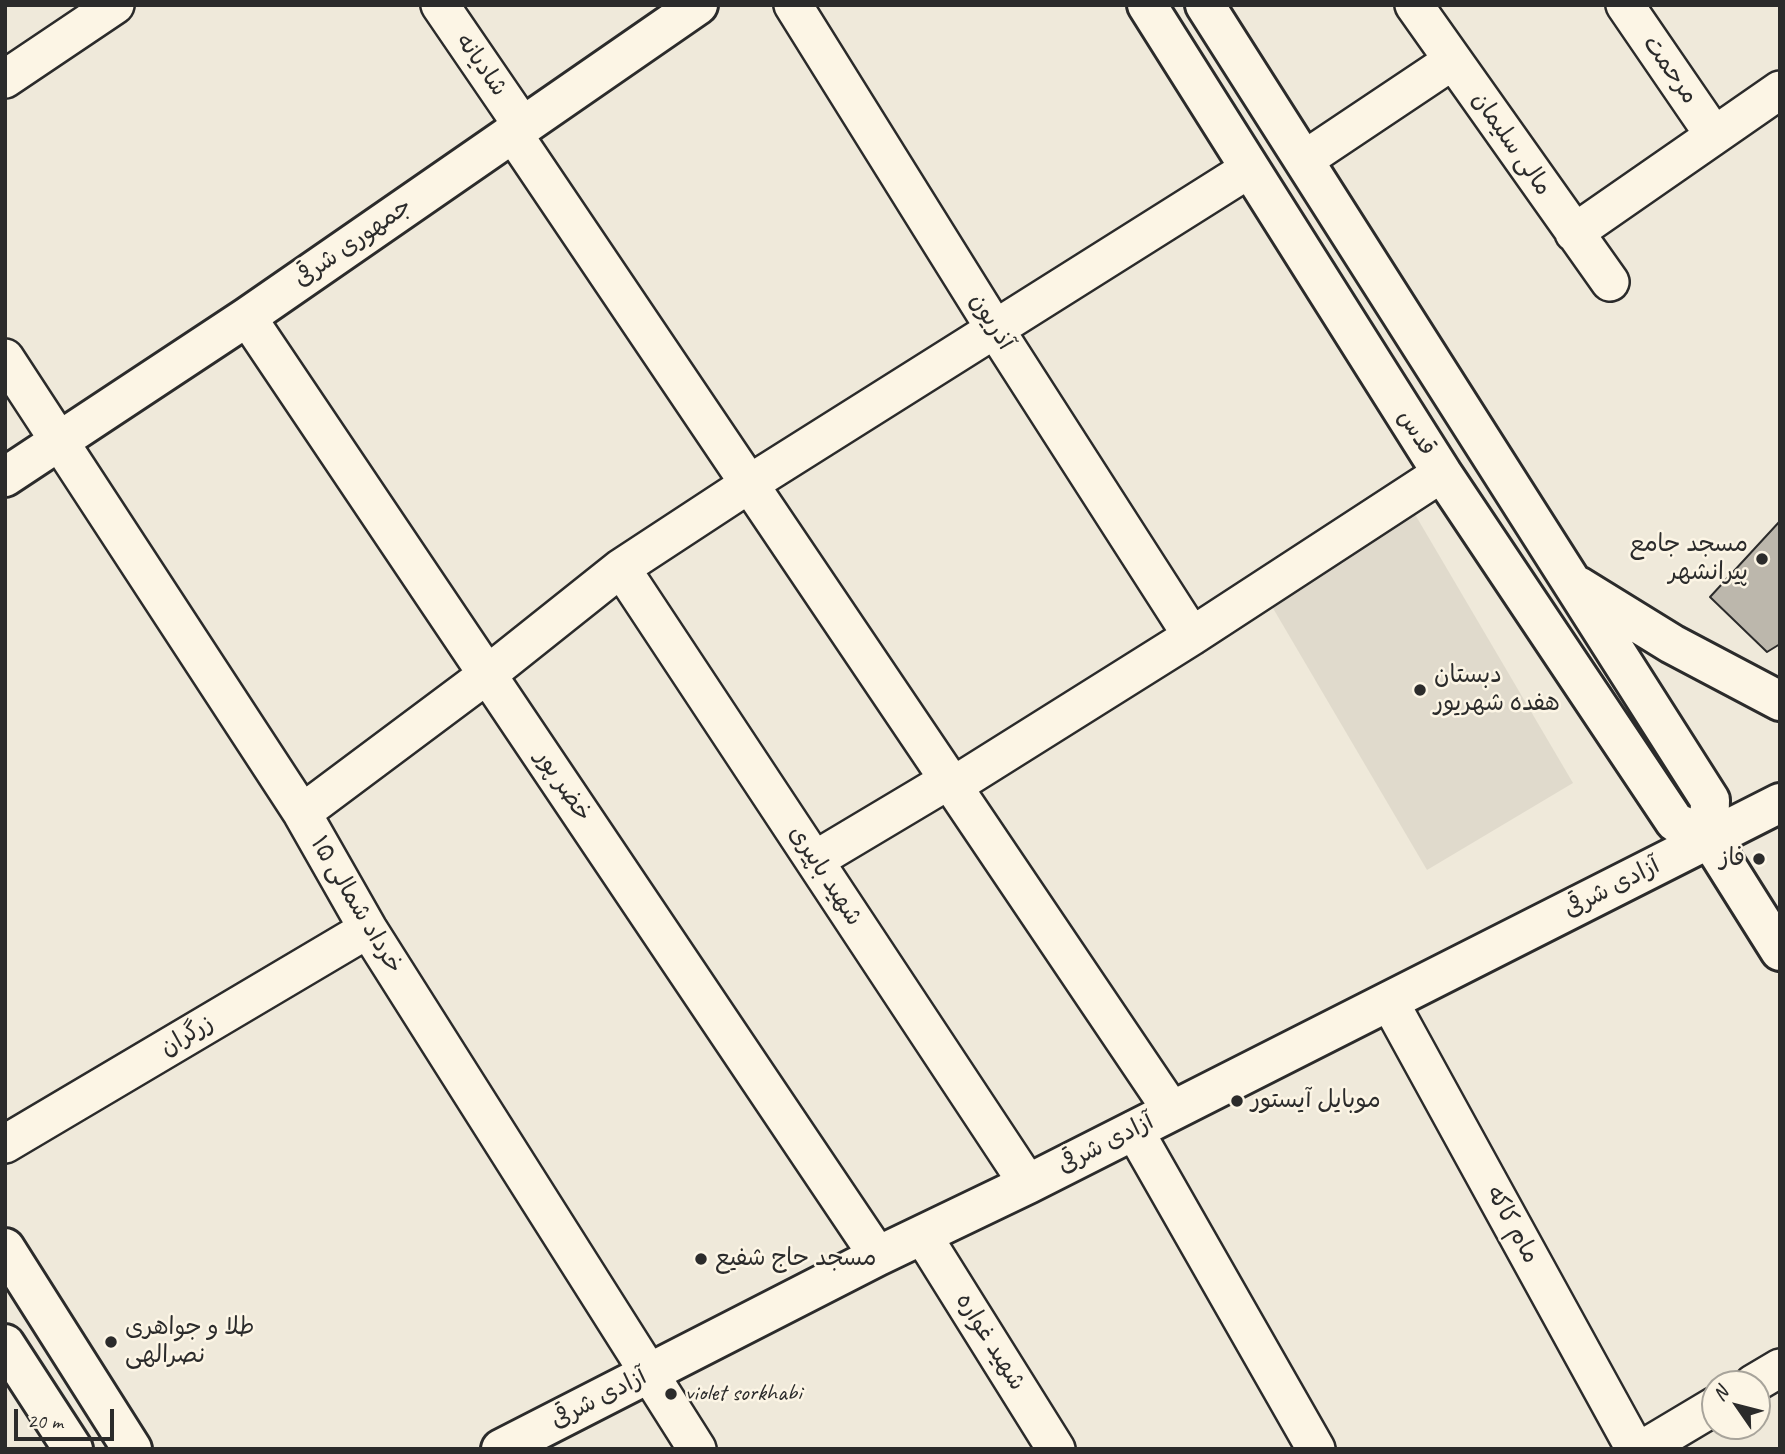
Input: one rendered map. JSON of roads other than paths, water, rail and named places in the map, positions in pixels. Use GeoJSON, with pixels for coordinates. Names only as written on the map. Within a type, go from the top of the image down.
{"type":"FeatureCollection","features":[{"type":"Feature","properties":{"kind":"main road","name":"جمهوری شرقی"},"geometry":{"type":"LineString","coordinates":[[5,477],[247,317],[698,5]]}},
{"type":"Feature","properties":{"kind":"main road","name":"قدس"},"geometry":{"type":"LineString","coordinates":[[1147,5],[1442,473],[1675,822],[1709,838]]}},
{"type":"Feature","properties":{"kind":"main road"},"geometry":{"type":"LineString","coordinates":[[1205,5],[1710,800],[1709,838],[1780,951]]}},
{"type":"Feature","properties":{"kind":"main road"},"geometry":{"type":"LineString","coordinates":[[1569,581],[1672,643],[1780,701]]}},
{"type":"Feature","properties":{"kind":"main road","name":"آزادی شرقی"},"geometry":{"type":"LineString","coordinates":[[501,1449],[878,1256],[1028,1184],[1780,803]]}},
{"type":"Feature","properties":{"kind":"main road"},"geometry":{"type":"LineString","coordinates":[[5,1248],[132,1449]]}},
{"type":"Feature","properties":{"kind":"main road"},"geometry":{"type":"LineString","coordinates":[[5,1344],[73,1449]]}},
{"type":"Feature","properties":{"kind":"street","name":"شادیانه"},"geometry":{"type":"LineString","coordinates":[[440,5],[517,129],[749,484],[1172,1111]]}},
{"type":"Feature","properties":{"kind":"street","name":"آذریون"},"geometry":{"type":"LineString","coordinates":[[793,5],[995,329],[1192,636]]}},
{"type":"Feature","properties":{"kind":"street","name":"مالی سلیمان"},"geometry":{"type":"LineString","coordinates":[[1414,5],[1610,282]]}},
{"type":"Feature","properties":{"kind":"street","name":"مرحمت"},"geometry":{"type":"LineString","coordinates":[[1625,5],[1714,135]]}},
{"type":"Feature","properties":{"kind":"street"},"geometry":{"type":"LineString","coordinates":[[5,79],[106,8]]}},
{"type":"Feature","properties":{"kind":"street"},"geometry":{"type":"LineString","coordinates":[[1304,160],[1452,61]]}},
{"type":"Feature","properties":{"kind":"street"},"geometry":{"type":"LineString","coordinates":[[1574,233],[1780,90]]}},
{"type":"Feature","properties":{"kind":"street"},"geometry":{"type":"LineString","coordinates":[[302,813],[488,674],[621,568],[749,484],[1249,169]]}},
{"type":"Feature","properties":{"kind":"street","name":"خضر پور"},"geometry":{"type":"LineString","coordinates":[[247,317],[878,1256]]}},
{"type":"Feature","properties":{"kind":"street","name":"۱۵ خرداد شمالی"},"geometry":{"type":"LineString","coordinates":[[5,358],[302,813],[368,929],[697,1449]]}},
{"type":"Feature","properties":{"kind":"street"},"geometry":{"type":"LineString","coordinates":[[815,860],[951,783],[1192,636],[1442,473]]}},
{"type":"Feature","properties":{"kind":"street","name":"شهید باپیری"},"geometry":{"type":"LineString","coordinates":[[621,568],[1028,1184]]}},
{"type":"Feature","properties":{"kind":"street","name":"زرگران"},"geometry":{"type":"LineString","coordinates":[[5,1144],[368,929]]}},
{"type":"Feature","properties":{"kind":"street","name":"مام کاکه"},"geometry":{"type":"LineString","coordinates":[[1389,1001],[1635,1449]]}},
{"type":"Feature","properties":{"kind":"street"},"geometry":{"type":"LineString","coordinates":[[1133,1130],[1316,1449]]}},
{"type":"Feature","properties":{"kind":"street","name":"شهید غواره"},"geometry":{"type":"LineString","coordinates":[[923,1236],[1056,1449]]}},
{"type":"Feature","properties":{"kind":"street"},"geometry":{"type":"LineString","coordinates":[[1643,1449],[1701,1414]]}},
{"type":"Feature","properties":{"kind":"place","name":"مسجد جامع پیرانشهر"},"geometry":{"type":"Point","coordinates":[1762,559]}},
{"type":"Feature","properties":{"kind":"place","name":"دبستان هفده شهریور"},"geometry":{"type":"Point","coordinates":[1420,690]}},
{"type":"Feature","properties":{"kind":"place","name":"فاز"},"geometry":{"type":"Point","coordinates":[1759,859]}},
{"type":"Feature","properties":{"kind":"place","name":"موبایل آیستور"},"geometry":{"type":"Point","coordinates":[1237,1101]}},
{"type":"Feature","properties":{"kind":"place","name":"مسجد حاج شفیع"},"geometry":{"type":"Point","coordinates":[701,1259]}},
{"type":"Feature","properties":{"kind":"place","name":"طلا و جواهری نصرالهی"},"geometry":{"type":"Point","coordinates":[111,1342]}},
{"type":"Feature","properties":{"kind":"place","name":"violet sorkhabi"},"geometry":{"type":"Point","coordinates":[671,1394]}}]}
